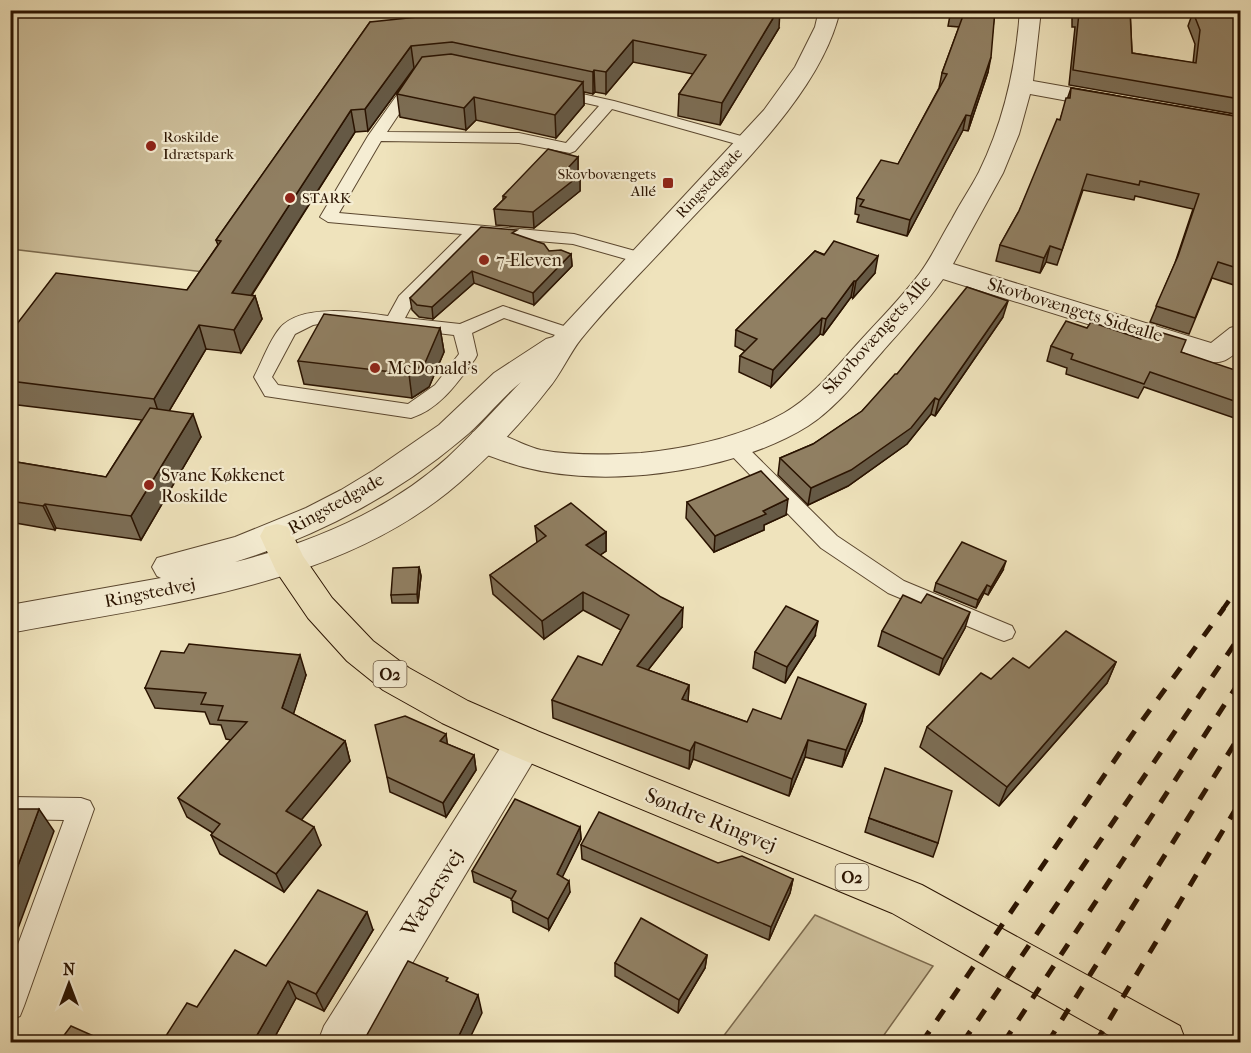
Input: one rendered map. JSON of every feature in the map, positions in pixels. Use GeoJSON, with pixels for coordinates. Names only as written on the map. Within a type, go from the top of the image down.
{"type":"FeatureCollection","features":[{"type":"Feature","properties":{"kind":"main road","name":"Søndre Ringvej"},"geometry":{"type":"LineString","coordinates":[[283,549],[334,624],[360,651],[396,679],[455,712],[524,743],[907,899],[1164,1042]]}},
{"type":"Feature","properties":{"kind":"street","name":"Ringstedgade"},"geometry":{"type":"LineString","coordinates":[[283,549],[358,533],[413,500],[457,467],[538,382],[568,337],[772,115],[806,68],[826,27],[830,10]]}},
{"type":"Feature","properties":{"kind":"street","name":"Skovbovængets Alle"},"geometry":{"type":"LineString","coordinates":[[484,440],[528,458],[548,462],[590,466],[658,462],[735,447],[796,419],[834,387],[886,330],[937,268],[992,171],[1022,86],[1032,10]]}},
{"type":"Feature","properties":{"kind":"street"},"geometry":{"type":"LineString","coordinates":[[1022,86],[1138,106]]}},
{"type":"Feature","properties":{"kind":"street","name":"Skovbovængets Sidealle"},"geometry":{"type":"LineString","coordinates":[[937,268],[1216,354],[1240,334]]}},
{"type":"Feature","properties":{"kind":"street","name":"Ringstedgade"},"geometry":{"type":"LineString","coordinates":[[283,549],[309,521],[408,464],[453,431],[513,373],[568,337]]}},
{"type":"Feature","properties":{"kind":"street","name":"Ringstedvej"},"geometry":{"type":"LineString","coordinates":[[10,596],[92,583],[193,562],[283,549]]}},
{"type":"Feature","properties":{"kind":"street","name":"Ringstedvej"},"geometry":{"type":"LineString","coordinates":[[10,619],[204,583],[283,549]]}},
{"type":"Feature","properties":{"kind":"street","name":"Wæbersvej"},"geometry":{"type":"LineString","coordinates":[[340,1042],[524,743]]}},
{"type":"Feature","properties":{"kind":"lane"},"geometry":{"type":"LineString","coordinates":[[431,72],[419,73],[376,136],[328,217],[574,239],[640,258]]}},
{"type":"Feature","properties":{"kind":"lane"},"geometry":{"type":"LineString","coordinates":[[542,89],[609,104],[747,142]]}},
{"type":"Feature","properties":{"kind":"lane"},"geometry":{"type":"LineString","coordinates":[[376,136],[519,138],[570,148],[609,104]]}},
{"type":"Feature","properties":{"kind":"lane"},"geometry":{"type":"LineString","coordinates":[[394,322],[405,300],[476,230]]}},
{"type":"Feature","properties":{"kind":"lane"},"geometry":{"type":"LineString","coordinates":[[556,257],[574,239]]}},
{"type":"Feature","properties":{"kind":"lane"},"geometry":{"type":"LineString","coordinates":[[462,330],[468,355],[442,390],[411,411],[272,391],[263,377],[288,330],[309,320],[336,315],[462,330],[509,305],[568,337]]}},
{"type":"Feature","properties":{"kind":"lane"},"geometry":{"type":"LineString","coordinates":[[735,447],[829,542],[897,587],[1004,632]]}},
{"type":"Feature","properties":{"kind":"lane"},"geometry":{"type":"LineString","coordinates":[[10,808],[81,809],[10,1006]]}},
{"type":"Feature","properties":{"kind":"shaded area","name":"Roskilde Idrætspark"},"geometry":{"type":"Polygon","coordinates":[[[11,11],[631,11],[362,42],[204,272],[11,249],[11,11]]]}},
{"type":"Feature","properties":{"kind":"shaded area"},"geometry":{"type":"Polygon","coordinates":[[[815,915],[933,966],[879,1042],[719,1042],[815,915]]]}},
{"type":"Feature","properties":{"kind":"building"},"geometry":{"type":"Polygon","coordinates":[[[778,10],[722,103],[679,94],[706,55],[633,40],[606,72],[594,70],[593,72],[452,42],[411,46],[365,109],[351,110],[232,293],[255,296],[234,330],[199,325],[154,399],[10,381],[10,333],[56,273],[187,290],[221,241],[216,240],[370,22],[465,12],[778,10]]]}},
{"type":"Feature","properties":{"kind":"building"},"geometry":{"type":"Polygon","coordinates":[[[951,10],[995,10],[991,57],[971,116],[966,115],[910,220],[860,206],[864,200],[857,198],[881,160],[898,164],[947,74],[942,73],[964,13],[951,10]]]}},
{"type":"Feature","properties":{"kind":"building"},"geometry":{"type":"Polygon","coordinates":[[[1076,10],[1130,10],[1132,53],[1196,63],[1200,30],[1193,12],[1240,14],[1240,99],[1073,70],[1079,13],[1076,10]]]}},
{"type":"Feature","properties":{"kind":"building"},"geometry":{"type":"Polygon","coordinates":[[[451,54],[583,82],[555,115],[474,97],[464,108],[397,94],[422,57],[451,54]]]}},
{"type":"Feature","properties":{"kind":"building"},"geometry":{"type":"Polygon","coordinates":[[[1071,88],[1240,117],[1240,269],[1218,262],[1195,318],[1156,306],[1178,256],[1199,194],[1140,181],[1139,185],[1087,174],[1062,250],[1050,246],[1044,258],[1000,245],[1019,211],[1057,119],[1060,120],[1066,98],[1070,98],[1071,88]]]}},
{"type":"Feature","properties":{"kind":"building"},"geometry":{"type":"Polygon","coordinates":[[[548,149],[578,157],[565,171],[580,175],[533,212],[494,209],[506,197],[503,196],[548,149]]]}},
{"type":"Feature","properties":{"kind":"building"},"geometry":{"type":"Polygon","coordinates":[[[481,227],[517,230],[512,233],[544,244],[549,251],[561,250],[571,254],[533,293],[472,271],[432,307],[417,305],[410,298],[481,227]]]}},
{"type":"Feature","properties":{"kind":"building"},"geometry":{"type":"Polygon","coordinates":[[[834,241],[878,256],[854,281],[826,319],[822,318],[773,370],[740,356],[757,339],[736,330],[815,251],[824,255],[834,241]]]}},
{"type":"Feature","properties":{"kind":"building"},"geometry":{"type":"Polygon","coordinates":[[[967,287],[1008,301],[939,400],[935,398],[911,428],[851,470],[811,488],[780,458],[813,444],[862,411],[897,374],[967,287]]]}},
{"type":"Feature","properties":{"kind":"building"},"geometry":{"type":"Polygon","coordinates":[[[324,314],[440,328],[425,363],[409,374],[298,361],[324,314]]]}},
{"type":"Feature","properties":{"kind":"building"},"geometry":{"type":"Polygon","coordinates":[[[1066,321],[1087,328],[1091,322],[1141,339],[1146,328],[1186,340],[1181,352],[1238,371],[1240,403],[1150,372],[1144,384],[1071,359],[1073,354],[1051,346],[1066,321]]]}},
{"type":"Feature","properties":{"kind":"building"},"geometry":{"type":"Polygon","coordinates":[[[150,408],[193,414],[131,516],[10,501],[10,461],[106,477],[150,408]]]}},
{"type":"Feature","properties":{"kind":"building"},"geometry":{"type":"Polygon","coordinates":[[[761,471],[788,499],[763,511],[766,514],[715,536],[687,502],[761,471]]]}},
{"type":"Feature","properties":{"kind":"building"},"geometry":{"type":"Polygon","coordinates":[[[571,503],[606,532],[586,545],[661,597],[683,608],[637,666],[689,685],[682,699],[747,722],[753,709],[781,719],[798,677],[866,704],[846,750],[808,740],[792,779],[695,742],[690,751],[552,700],[578,656],[602,665],[629,615],[583,592],[542,621],[490,575],[546,536],[535,526],[571,503]]]}},
{"type":"Feature","properties":{"kind":"building"},"geometry":{"type":"Polygon","coordinates":[[[962,542],[1006,561],[991,587],[987,585],[978,600],[936,583],[962,542]]]}},
{"type":"Feature","properties":{"kind":"building"},"geometry":{"type":"Polygon","coordinates":[[[419,567],[417,594],[391,595],[393,568],[419,567]]]}},
{"type":"Feature","properties":{"kind":"building"},"geometry":{"type":"Polygon","coordinates":[[[927,594],[970,612],[943,659],[882,631],[903,595],[921,603],[927,594]]]}},
{"type":"Feature","properties":{"kind":"building"},"geometry":{"type":"Polygon","coordinates":[[[786,606],[818,621],[787,667],[755,652],[786,606]]]}},
{"type":"Feature","properties":{"kind":"building"},"geometry":{"type":"Polygon","coordinates":[[[1066,631],[1116,662],[1007,787],[927,727],[981,673],[991,679],[1013,658],[1029,668],[1066,631]]]}},
{"type":"Feature","properties":{"kind":"building"},"geometry":{"type":"Polygon","coordinates":[[[189,644],[300,655],[282,708],[345,741],[286,811],[314,827],[276,874],[211,835],[220,824],[178,798],[247,722],[218,720],[223,706],[201,704],[206,693],[145,688],[161,651],[184,653],[189,644]]]}},
{"type":"Feature","properties":{"kind":"building"},"geometry":{"type":"Polygon","coordinates":[[[405,716],[446,734],[440,741],[474,755],[443,803],[387,777],[375,725],[405,716]]]}},
{"type":"Feature","properties":{"kind":"building"},"geometry":{"type":"Polygon","coordinates":[[[885,768],[952,791],[938,843],[869,818],[885,768]]]}},
{"type":"Feature","properties":{"kind":"building"},"geometry":{"type":"Polygon","coordinates":[[[515,799],[580,827],[557,874],[569,881],[548,919],[511,900],[516,891],[472,871],[515,799]]]}},
{"type":"Feature","properties":{"kind":"building"},"geometry":{"type":"Polygon","coordinates":[[[10,809],[39,809],[10,887],[10,809]]]}},
{"type":"Feature","properties":{"kind":"building"},"geometry":{"type":"Polygon","coordinates":[[[599,812],[718,863],[742,856],[793,879],[771,927],[581,845],[599,812]]]}},
{"type":"Feature","properties":{"kind":"building"},"geometry":{"type":"Polygon","coordinates":[[[318,890],[367,912],[316,994],[288,981],[253,1042],[162,1042],[187,1003],[197,1007],[235,950],[266,966],[318,890]]]}},
{"type":"Feature","properties":{"kind":"building"},"geometry":{"type":"Polygon","coordinates":[[[641,918],[707,955],[679,1000],[615,963],[641,918]]]}},
{"type":"Feature","properties":{"kind":"building"},"geometry":{"type":"Polygon","coordinates":[[[408,961],[448,978],[446,981],[478,995],[456,1042],[363,1042],[408,961]]]}},
{"type":"Feature","properties":{"kind":"building"},"geometry":{"type":"Polygon","coordinates":[[[71,1026],[107,1042],[59,1042],[71,1026]]]}},
{"type":"Feature","properties":{"kind":"railway"},"geometry":{"type":"LineString","coordinates":[[1223,609],[1240,585]]}},
{"type":"Feature","properties":{"kind":"railway"},"geometry":{"type":"LineString","coordinates":[[922,1042],[1136,729],[1224,608]]}},
{"type":"Feature","properties":{"kind":"railway"},"geometry":{"type":"LineString","coordinates":[[963,1042],[1240,636]]}},
{"type":"Feature","properties":{"kind":"railway"},"geometry":{"type":"LineString","coordinates":[[1004,1042],[1240,681]]}},
{"type":"Feature","properties":{"kind":"railway"},"geometry":{"type":"LineString","coordinates":[[1048,1042],[1240,735]]}},
{"type":"Feature","properties":{"kind":"railway"},"geometry":{"type":"LineString","coordinates":[[1096,1042],[1240,802]]}},
{"type":"Feature","properties":{"kind":"place","name":"Roskilde Idrætspark"},"geometry":{"type":"Point","coordinates":[151,146]}},
{"type":"Feature","properties":{"kind":"place","name":"Skovbovængets Allé"},"geometry":{"type":"Point","coordinates":[668,183]}},
{"type":"Feature","properties":{"kind":"place","name":"STARK"},"geometry":{"type":"Point","coordinates":[290,198]}},
{"type":"Feature","properties":{"kind":"place","name":"7-Eleven"},"geometry":{"type":"Point","coordinates":[484,260]}},
{"type":"Feature","properties":{"kind":"place","name":"McDonald's"},"geometry":{"type":"Point","coordinates":[375,368]}},
{"type":"Feature","properties":{"kind":"place","name":"Svane Køkkenet Roskilde"},"geometry":{"type":"Point","coordinates":[149,485]}}]}
